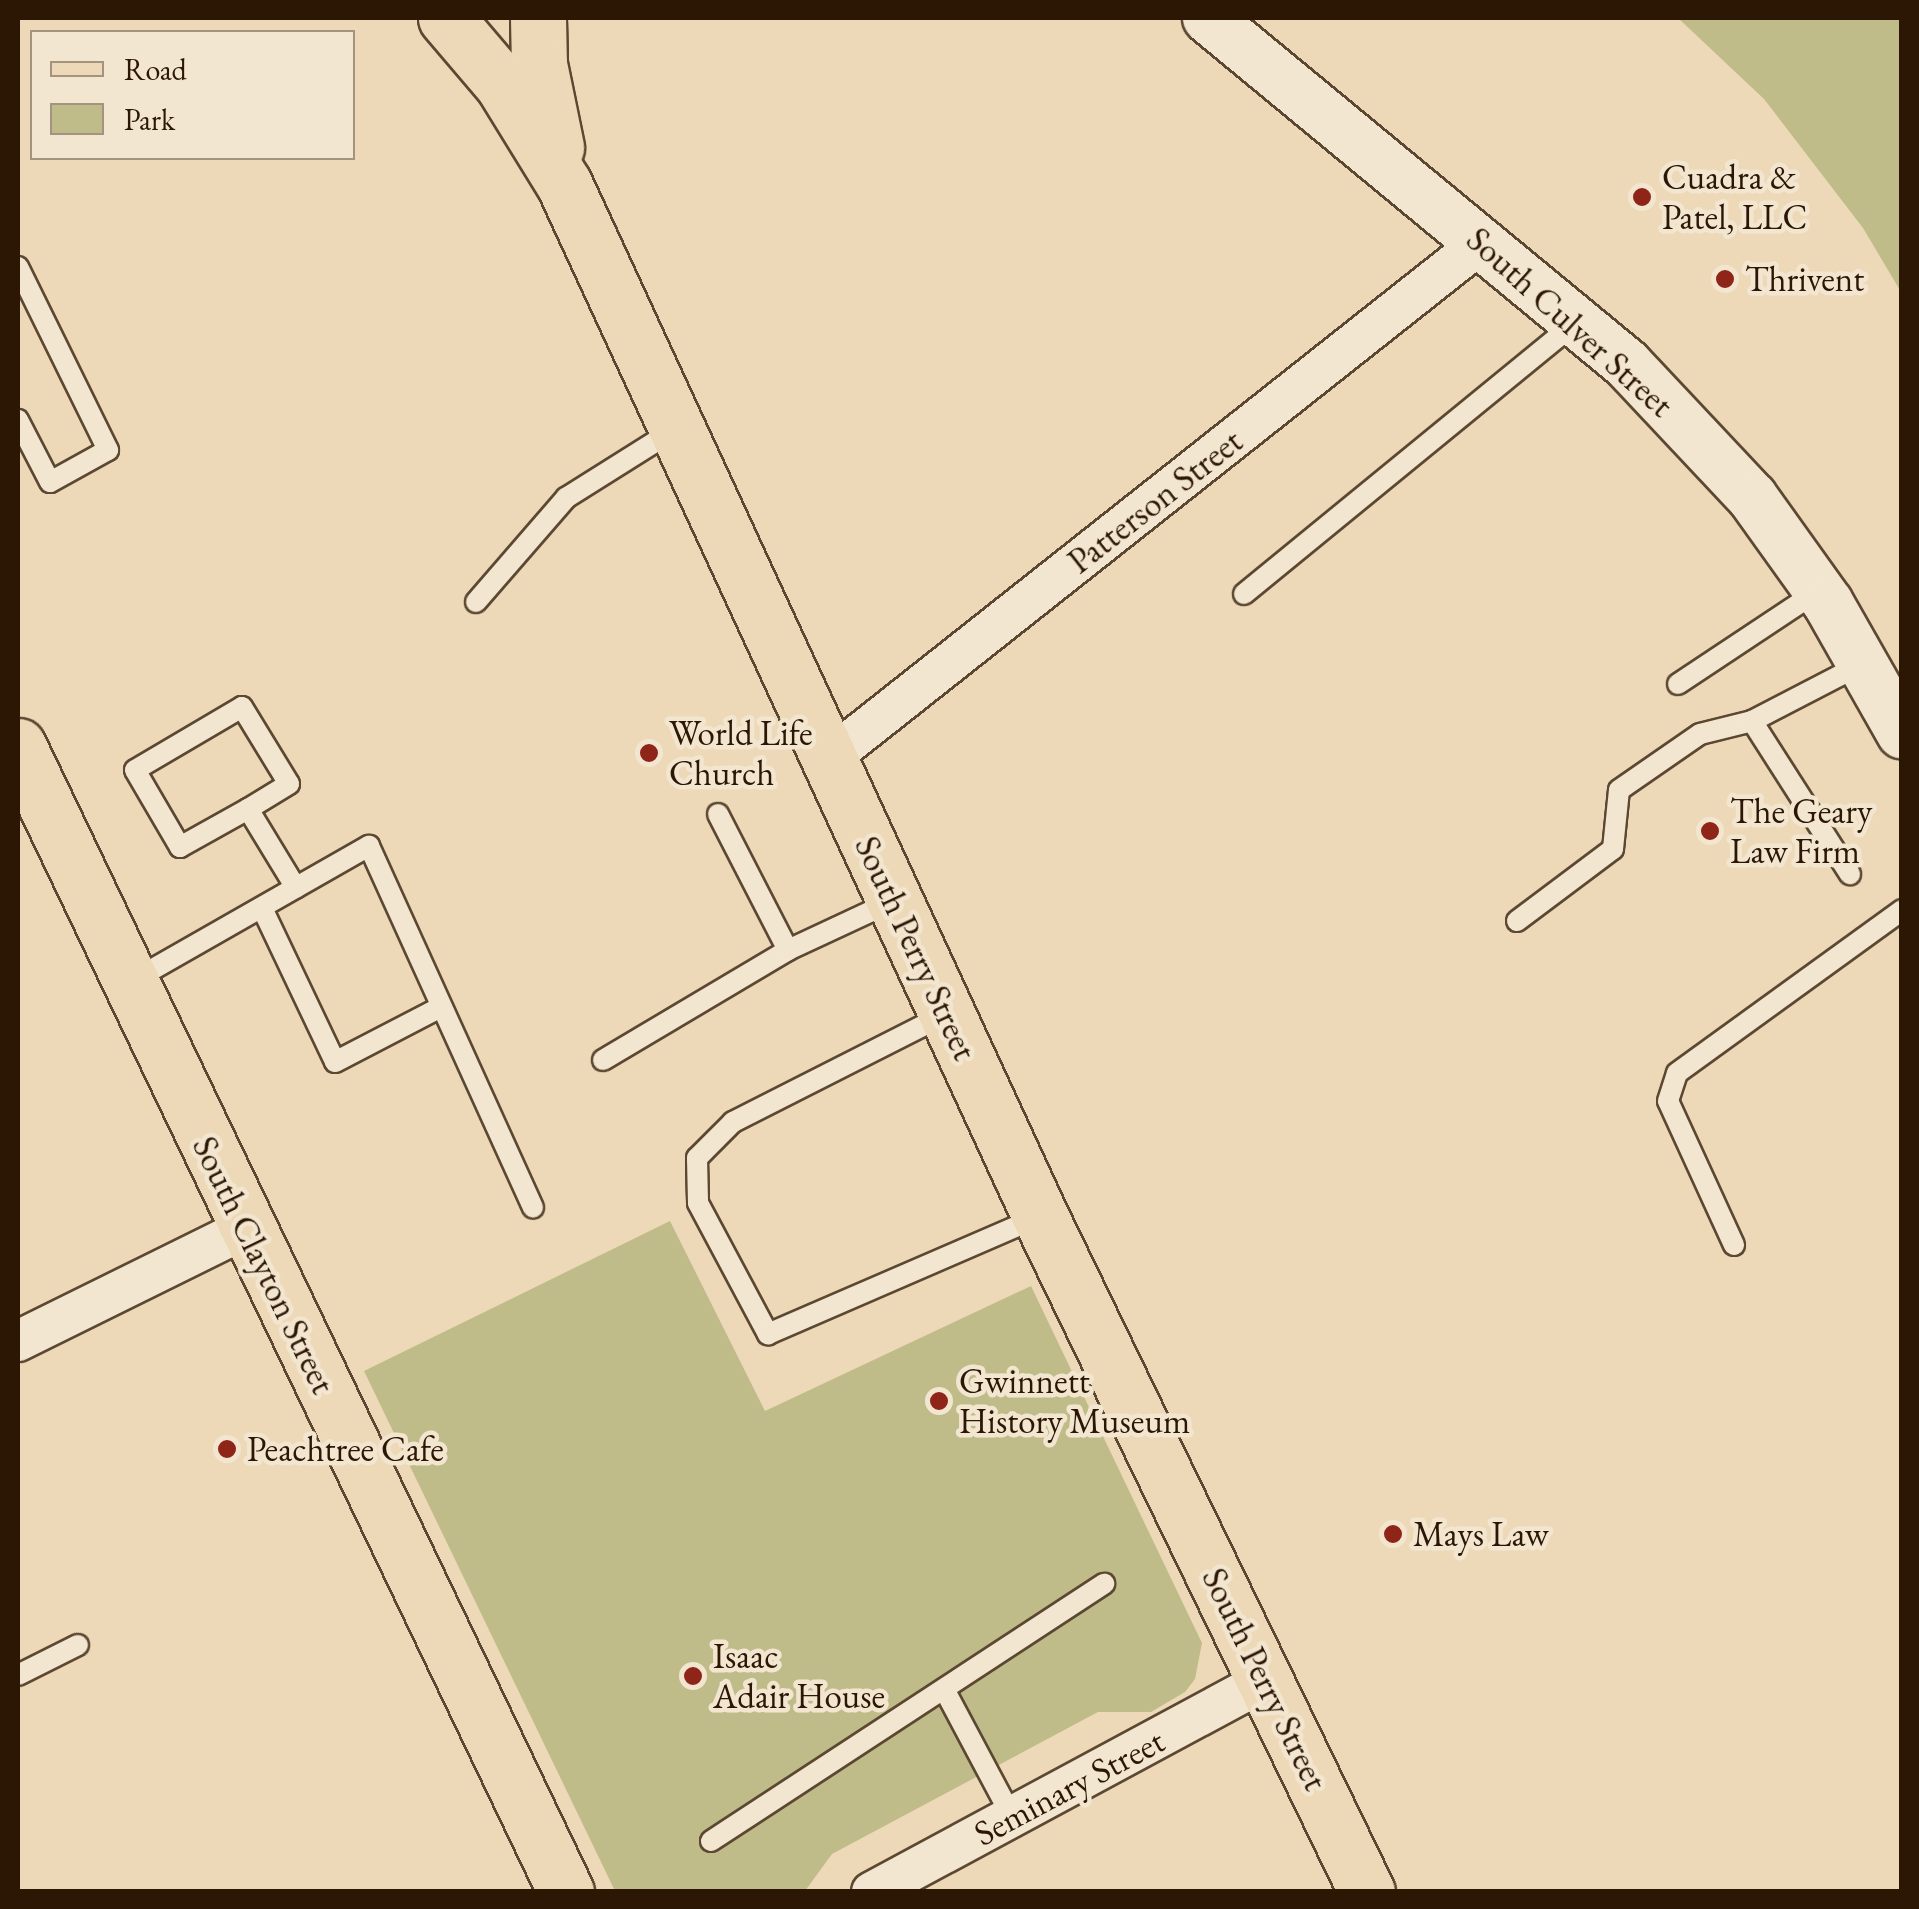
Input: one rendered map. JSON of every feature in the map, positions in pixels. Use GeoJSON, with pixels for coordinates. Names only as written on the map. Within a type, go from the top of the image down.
{"type":"FeatureCollection","features":[{"type":"Feature","properties":{"kind":"main road","name":"South Perry Street"},"geometry":{"type":"LineString","coordinates":[[446,18],[503,84],[564,184],[1040,1216],[1367,1892]]}},
{"type":"Feature","properties":{"kind":"main road"},"geometry":{"type":"LineString","coordinates":[[538,18],[539,64],[564,184]]}},
{"type":"Feature","properties":{"kind":"main road","name":"South Clayton Street"},"geometry":{"type":"LineString","coordinates":[[18,746],[127,984],[566,1892]]}},
{"type":"Feature","properties":{"kind":"street","name":"South Culver Street"},"geometry":{"type":"LineString","coordinates":[[1208,18],[1577,321],[1752,497],[1819,590],[1902,732]]}},
{"type":"Feature","properties":{"kind":"street","name":"Patterson Street"},"geometry":{"type":"LineString","coordinates":[[828,759],[1482,242]]}},
{"type":"Feature","properties":{"kind":"street"},"geometry":{"type":"LineString","coordinates":[[18,1341],[247,1228]]}},
{"type":"Feature","properties":{"kind":"street","name":"Seminary Street"},"geometry":{"type":"LineString","coordinates":[[872,1892],[1265,1680]]}},
{"type":"Feature","properties":{"kind":"lane"},"geometry":{"type":"LineString","coordinates":[[18,267],[108,450],[50,482],[18,420]]}},
{"type":"Feature","properties":{"kind":"lane"},"geometry":{"type":"LineString","coordinates":[[1244,594],[1577,321]]}},
{"type":"Feature","properties":{"kind":"lane"},"geometry":{"type":"LineString","coordinates":[[476,602],[566,498],[676,429]]}},
{"type":"Feature","properties":{"kind":"lane"},"geometry":{"type":"LineString","coordinates":[[1678,684],[1819,590]]}},
{"type":"Feature","properties":{"kind":"lane"},"geometry":{"type":"LineString","coordinates":[[1517,921],[1612,849],[1620,790],[1700,734],[1752,721],[1864,663]]}},
{"type":"Feature","properties":{"kind":"lane"},"geometry":{"type":"LineString","coordinates":[[242,707],[289,784],[248,809],[180,846],[135,770],[242,707]]}},
{"type":"Feature","properties":{"kind":"lane"},"geometry":{"type":"LineString","coordinates":[[1752,721],[1850,874]]}},
{"type":"Feature","properties":{"kind":"lane"},"geometry":{"type":"LineString","coordinates":[[248,809],[296,888]]}},
{"type":"Feature","properties":{"kind":"lane"},"geometry":{"type":"LineString","coordinates":[[718,814],[788,950]]}},
{"type":"Feature","properties":{"kind":"lane"},"geometry":{"type":"LineString","coordinates":[[127,984],[370,846],[533,1207]]}},
{"type":"Feature","properties":{"kind":"lane"},"geometry":{"type":"LineString","coordinates":[[602,1060],[788,950],[893,901]]}},
{"type":"Feature","properties":{"kind":"lane"},"geometry":{"type":"LineString","coordinates":[[262,908],[335,1062],[441,1006]]}},
{"type":"Feature","properties":{"kind":"lane"},"geometry":{"type":"LineString","coordinates":[[1734,1244],[1668,1101],[1677,1073],[1902,910]]}},
{"type":"Feature","properties":{"kind":"lane"},"geometry":{"type":"LineString","coordinates":[[946,1014],[733,1122],[696,1158],[698,1203],[768,1334],[1040,1216]]}},
{"type":"Feature","properties":{"kind":"lane"},"geometry":{"type":"LineString","coordinates":[[711,1841],[1104,1584]]}},
{"type":"Feature","properties":{"kind":"lane"},"geometry":{"type":"LineString","coordinates":[[18,1676],[78,1645]]}},
{"type":"Feature","properties":{"kind":"lane"},"geometry":{"type":"LineString","coordinates":[[944,1689],[1013,1819]]}},
{"type":"Feature","properties":{"kind":"green space"},"geometry":{"type":"Polygon","coordinates":[[[1678,18],[1901,18],[1901,292],[1863,228],[1764,99],[1678,18]]]}},
{"type":"Feature","properties":{"kind":"green space"},"geometry":{"type":"Polygon","coordinates":[[[670,1221],[765,1411],[1031,1286],[1202,1643],[1195,1679],[1185,1692],[1151,1712],[1098,1712],[832,1854],[805,1891],[615,1891],[364,1371],[670,1221]]]}},
{"type":"Feature","properties":{"kind":"place","name":"Cuadra & Patel, LLC"},"geometry":{"type":"Point","coordinates":[1642,197]}},
{"type":"Feature","properties":{"kind":"place","name":"Thrivent"},"geometry":{"type":"Point","coordinates":[1725,279]}},
{"type":"Feature","properties":{"kind":"place","name":"World Life Church"},"geometry":{"type":"Point","coordinates":[649,753]}},
{"type":"Feature","properties":{"kind":"place","name":"The Geary Law Firm"},"geometry":{"type":"Point","coordinates":[1710,831]}},
{"type":"Feature","properties":{"kind":"place","name":"Gwinnett History Museum"},"geometry":{"type":"Point","coordinates":[939,1401]}},
{"type":"Feature","properties":{"kind":"place","name":"Peachtree Cafe"},"geometry":{"type":"Point","coordinates":[227,1449]}},
{"type":"Feature","properties":{"kind":"place","name":"Mays Law"},"geometry":{"type":"Point","coordinates":[1393,1534]}},
{"type":"Feature","properties":{"kind":"place","name":"Isaac Adair House"},"geometry":{"type":"Point","coordinates":[693,1676]}}]}
